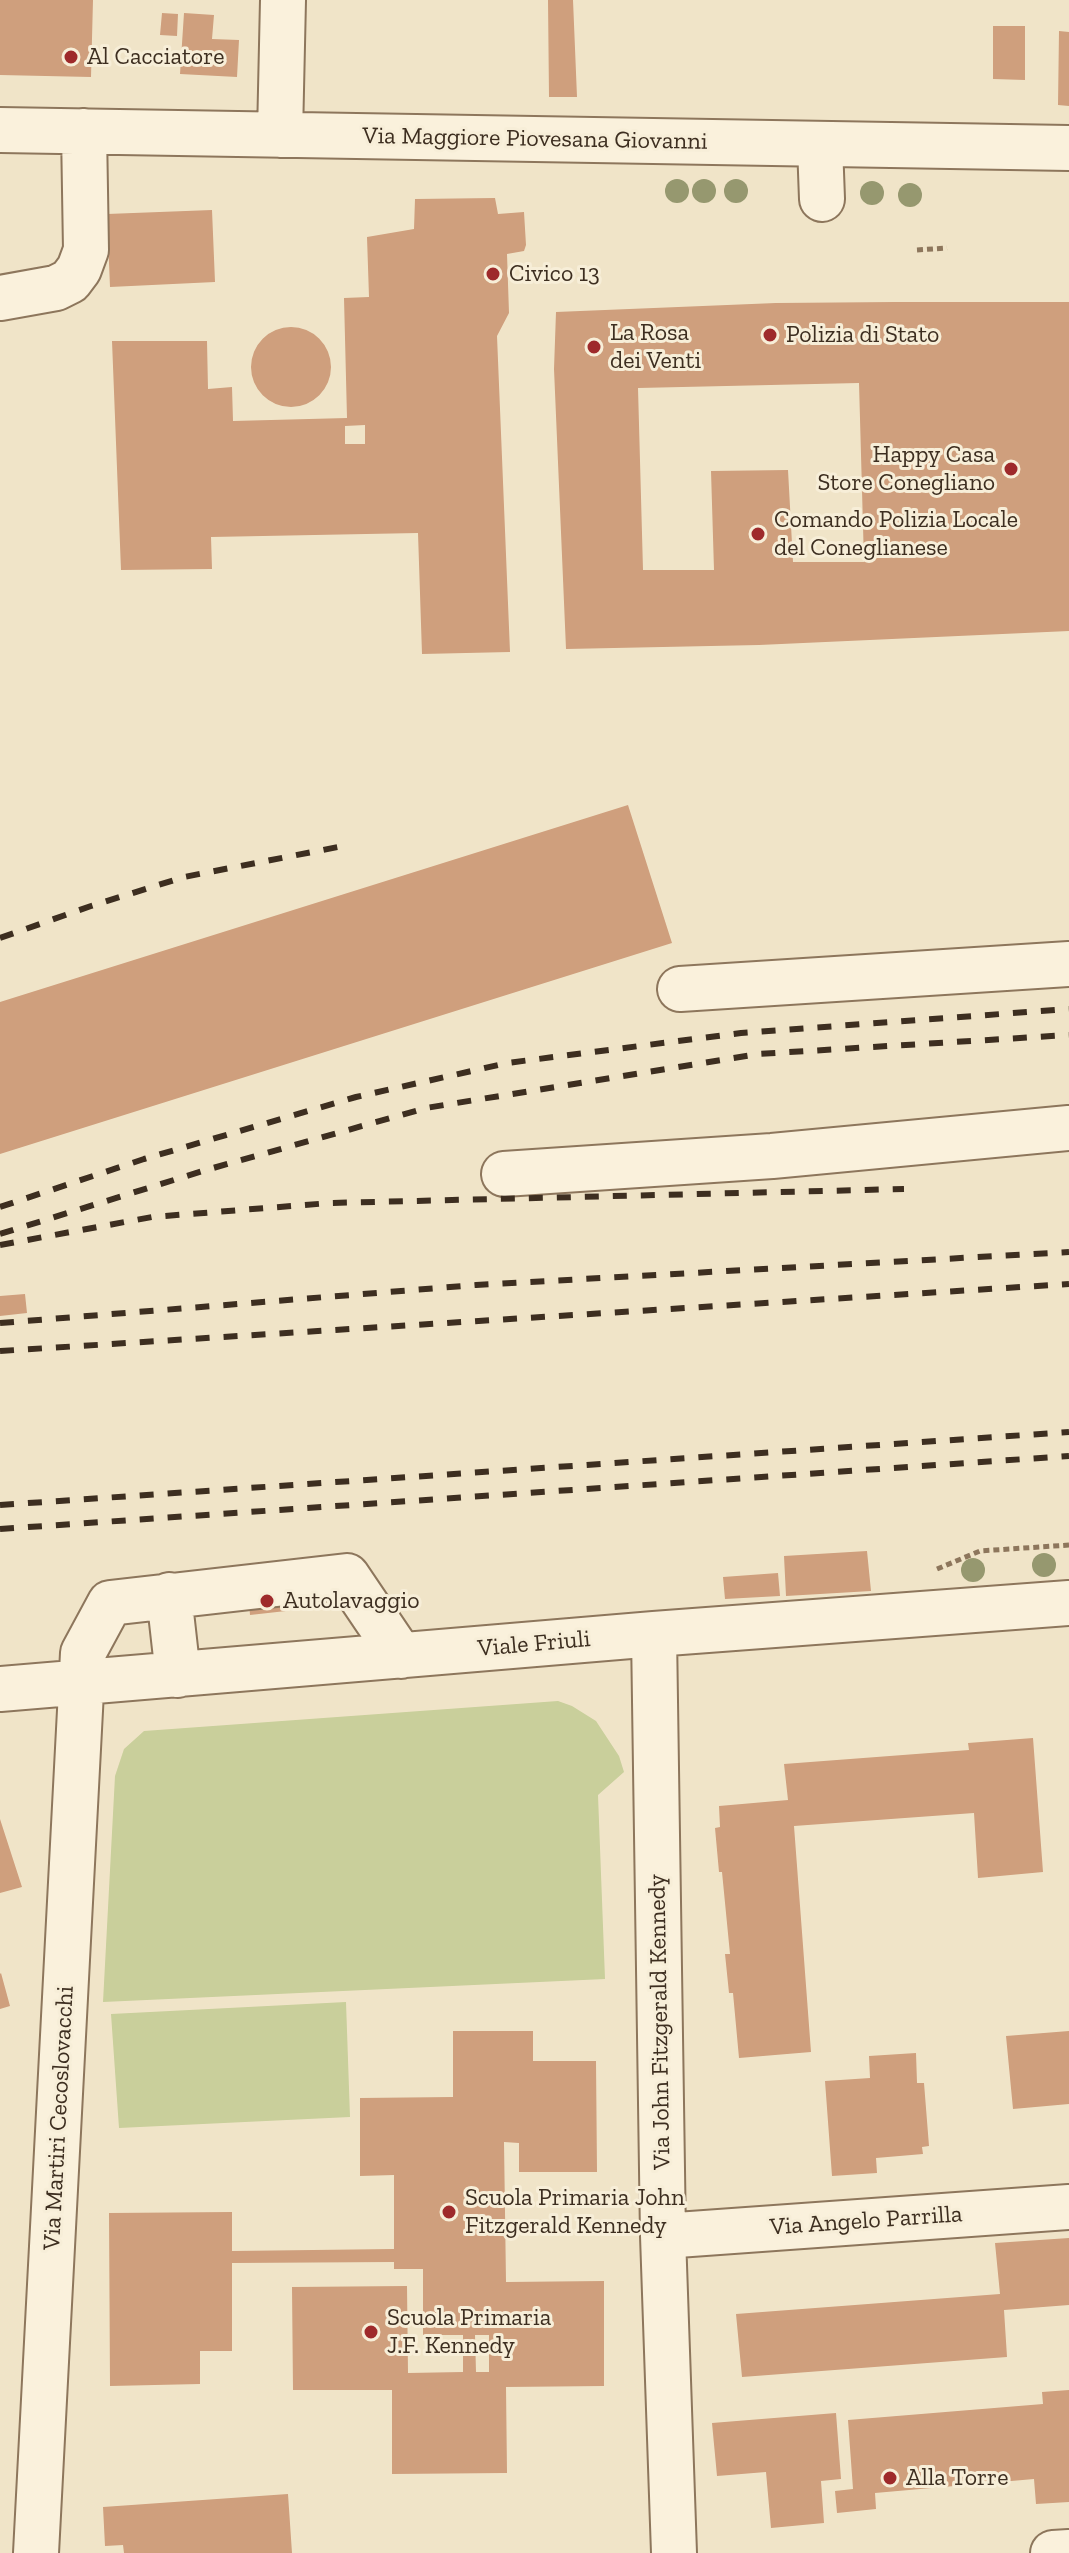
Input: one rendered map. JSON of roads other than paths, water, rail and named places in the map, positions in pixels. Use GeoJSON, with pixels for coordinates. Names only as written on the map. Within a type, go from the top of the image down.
{"type":"FeatureCollection","features":[{"type":"Feature","properties":{"kind":"street"},"geometry":{"type":"LineString","coordinates":[[280,135],[283,0]]}},
{"type":"Feature","properties":{"kind":"street","name":"Via Maggiore Piovesana Giovanni"},"geometry":{"type":"LineString","coordinates":[[0,130],[1069,148]]}},
{"type":"Feature","properties":{"kind":"street"},"geometry":{"type":"LineString","coordinates":[[0,298],[56,288],[70,281],[79,269],[86,250],[84,131]]}},
{"type":"Feature","properties":{"kind":"street"},"geometry":{"type":"LineString","coordinates":[[820,145],[822,199]]}},
{"type":"Feature","properties":{"kind":"street"},"geometry":{"type":"LineString","coordinates":[[680,989],[1069,964]]}},
{"type":"Feature","properties":{"kind":"street"},"geometry":{"type":"LineString","coordinates":[[504,1174],[772,1156],[1069,1128]]}},
{"type":"Feature","properties":{"kind":"street"},"geometry":{"type":"LineString","coordinates":[[178,1675],[169,1595],[347,1576],[401,1656]]}},
{"type":"Feature","properties":{"kind":"street","name":"Via Martiri Cecoslovacchi"},"geometry":{"type":"LineString","coordinates":[[36,2553],[83,1653],[110,1603],[169,1595]]}},
{"type":"Feature","properties":{"kind":"street","name":"Viale Friuli"},"geometry":{"type":"LineString","coordinates":[[0,1689],[1069,1603]]}},
{"type":"Feature","properties":{"kind":"street","name":"Via John Fitzgerald Kennedy"},"geometry":{"type":"LineString","coordinates":[[654,1634],[663,2236],[674,2553]]}},
{"type":"Feature","properties":{"kind":"street","name":"Via Angelo Parrilla"},"geometry":{"type":"LineString","coordinates":[[663,2236],[1069,2207]]}},
{"type":"Feature","properties":{"kind":"street"},"geometry":{"type":"LineString","coordinates":[[1053,2553],[1069,2552]]}},
{"type":"Feature","properties":{"kind":"railway"},"geometry":{"type":"LineString","coordinates":[[0,938],[184,877],[338,847]]}},
{"type":"Feature","properties":{"kind":"railway"},"geometry":{"type":"LineString","coordinates":[[0,1207],[144,1159],[356,1097],[507,1063],[741,1033],[1069,1009]]}},
{"type":"Feature","properties":{"kind":"railway"},"geometry":{"type":"LineString","coordinates":[[0,1234],[206,1170],[426,1108],[758,1054],[1069,1035]]}},
{"type":"Feature","properties":{"kind":"railway"},"geometry":{"type":"LineString","coordinates":[[0,1245],[152,1217],[330,1203],[904,1189]]}},
{"type":"Feature","properties":{"kind":"railway"},"geometry":{"type":"LineString","coordinates":[[0,1323],[476,1285],[1069,1252]]}},
{"type":"Feature","properties":{"kind":"railway"},"geometry":{"type":"LineString","coordinates":[[0,1351],[1069,1284]]}},
{"type":"Feature","properties":{"kind":"railway"},"geometry":{"type":"LineString","coordinates":[[0,1505],[1069,1432]]}},
{"type":"Feature","properties":{"kind":"railway"},"geometry":{"type":"LineString","coordinates":[[0,1529],[1069,1456]]}},
{"type":"Feature","properties":{"kind":"place","name":"Al Cacciatore"},"geometry":{"type":"Point","coordinates":[71,57]}},
{"type":"Feature","properties":{"kind":"place","name":"Civico 13"},"geometry":{"type":"Point","coordinates":[493,274]}},
{"type":"Feature","properties":{"kind":"place","name":"Polizia di Stato"},"geometry":{"type":"Point","coordinates":[770,335]}},
{"type":"Feature","properties":{"kind":"place","name":"La Rosa dei Venti"},"geometry":{"type":"Point","coordinates":[594,347]}},
{"type":"Feature","properties":{"kind":"place","name":"Happy Casa Store Conegliano"},"geometry":{"type":"Point","coordinates":[1011,469]}},
{"type":"Feature","properties":{"kind":"place","name":"Comando Polizia Locale del Coneglianese"},"geometry":{"type":"Point","coordinates":[758,534]}},
{"type":"Feature","properties":{"kind":"place","name":"Autolavaggio"},"geometry":{"type":"Point","coordinates":[267,1601]}},
{"type":"Feature","properties":{"kind":"place","name":"Scuola Primaria John Fitzgerald Kennedy"},"geometry":{"type":"Point","coordinates":[449,2212]}},
{"type":"Feature","properties":{"kind":"place","name":"Scuola Primaria J.F. Kennedy"},"geometry":{"type":"Point","coordinates":[371,2332]}},
{"type":"Feature","properties":{"kind":"place","name":"Alla Torre"},"geometry":{"type":"Point","coordinates":[890,2478]}}]}
